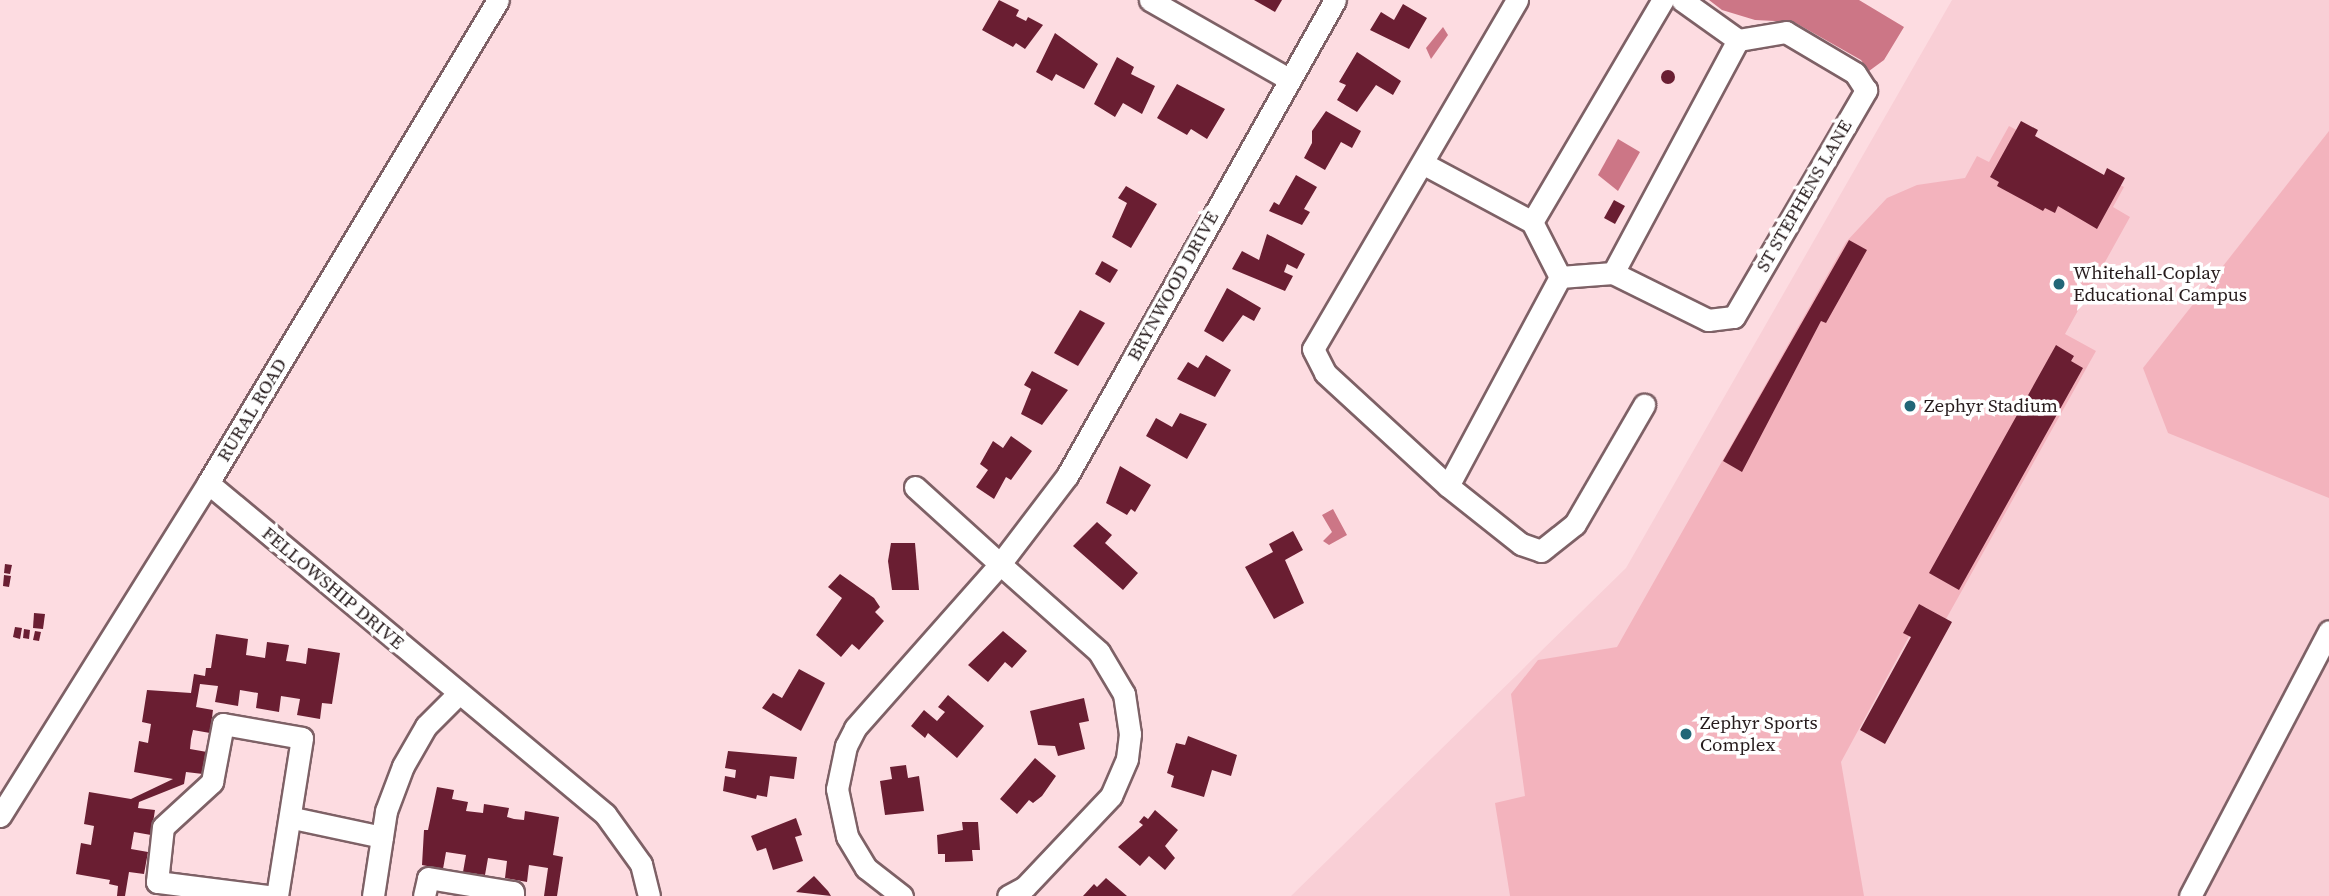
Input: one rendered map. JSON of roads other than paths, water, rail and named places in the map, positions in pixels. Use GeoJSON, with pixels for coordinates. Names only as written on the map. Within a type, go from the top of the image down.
{"type":"FeatureCollection","features":[{"type":"Feature","properties":{"kind":"street","name":"RURAL ROAD"},"geometry":{"type":"LineString","coordinates":[[0,816],[208,483],[498,0]]}},
{"type":"Feature","properties":{"kind":"street"},"geometry":{"type":"LineString","coordinates":[[1150,0],[1290,80]]}},
{"type":"Feature","properties":{"kind":"street","name":"BRYNWOOD DRIVE"},"geometry":{"type":"LineString","coordinates":[[902,896],[866,868],[846,836],[837,789],[846,746],[855,728],[1000,564],[1067,476],[1335,0]]}},
{"type":"Feature","properties":{"kind":"street"},"geometry":{"type":"LineString","coordinates":[[1517,0],[1424,164],[1313,349],[1325,373],[1448,486],[1521,544],[1541,551],[1575,524],[1644,405]]}},
{"type":"Feature","properties":{"kind":"street"},"geometry":{"type":"LineString","coordinates":[[1532,222],[1663,0]]}},
{"type":"Feature","properties":{"kind":"street"},"geometry":{"type":"LineString","coordinates":[[1560,277],[1614,273],[1738,40],[1682,0]]}},
{"type":"Feature","properties":{"kind":"street","name":"ST STEPHENS LANE"},"geometry":{"type":"LineString","coordinates":[[1614,273],[1707,320],[1734,317],[1866,90],[1855,73],[1786,32],[1738,40]]}},
{"type":"Feature","properties":{"kind":"street"},"geometry":{"type":"LineString","coordinates":[[1424,164],[1532,222],[1560,277]]}},
{"type":"Feature","properties":{"kind":"street"},"geometry":{"type":"LineString","coordinates":[[1448,486],[1560,277]]}},
{"type":"Feature","properties":{"kind":"street","name":"FELLOWSHIP DRIVE"},"geometry":{"type":"LineString","coordinates":[[208,483],[605,814],[641,864],[649,896]]}},
{"type":"Feature","properties":{"kind":"street"},"geometry":{"type":"LineString","coordinates":[[915,487],[1100,652],[1124,694],[1130,734],[1127,759],[1111,796],[1025,887],[1008,896]]}},
{"type":"Feature","properties":{"kind":"street"},"geometry":{"type":"LineString","coordinates":[[2190,896],[2329,631]]}},
{"type":"Feature","properties":{"kind":"street"},"geometry":{"type":"LineString","coordinates":[[373,896],[382,837],[403,766],[426,726],[459,693]]}},
{"type":"Feature","properties":{"kind":"street"},"geometry":{"type":"LineString","coordinates":[[267,896],[157,882],[163,827],[212,782],[223,724],[302,738],[293,818],[277,896]]}},
{"type":"Feature","properties":{"kind":"street"},"geometry":{"type":"LineString","coordinates":[[293,818],[382,837]]}},
{"type":"Feature","properties":{"kind":"street"},"geometry":{"type":"LineString","coordinates":[[424,896],[428,878],[513,892],[513,896]]}},
{"type":"Feature","properties":{"kind":"place","name":"Whitehall-Coplay Educational Campus"},"geometry":{"type":"Point","coordinates":[2059,284]}},
{"type":"Feature","properties":{"kind":"place","name":"Zephyr Stadium"},"geometry":{"type":"Point","coordinates":[1910,406]}},
{"type":"Feature","properties":{"kind":"place","name":"Zephyr Sports Complex"},"geometry":{"type":"Point","coordinates":[1686,734]}}]}
